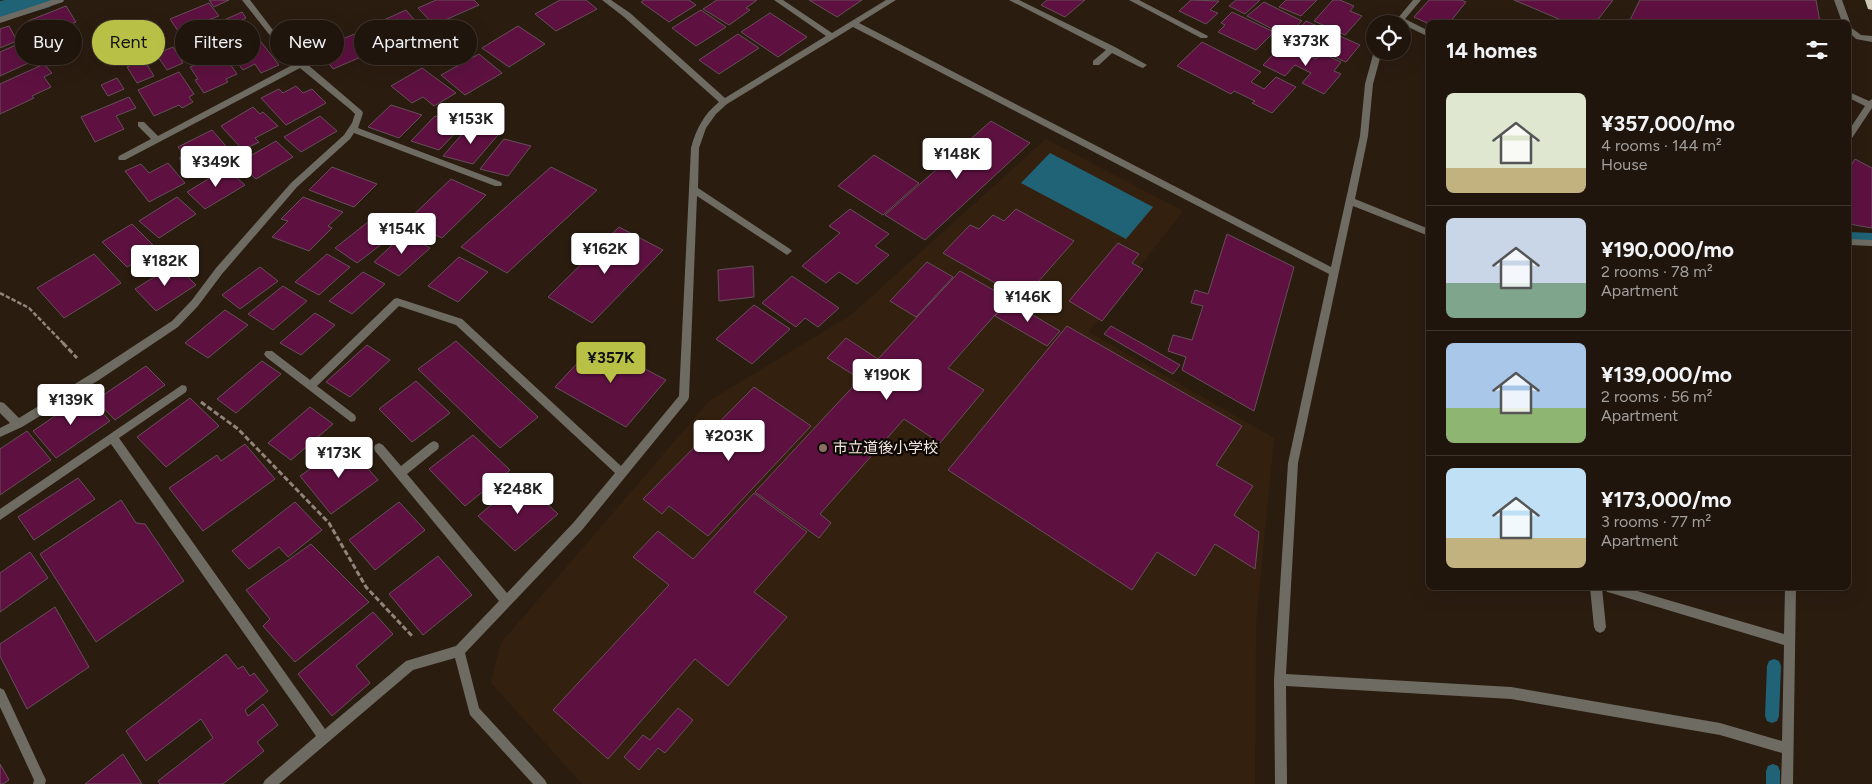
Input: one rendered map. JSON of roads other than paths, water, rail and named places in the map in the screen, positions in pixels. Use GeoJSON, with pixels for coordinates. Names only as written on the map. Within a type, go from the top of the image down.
{"type":"FeatureCollection","features":[{"type":"Feature","properties":{"kind":"highway"},"geometry":{"type":"LineString","coordinates":[[1870,0],[1872,7]]}},
{"type":"Feature","properties":{"kind":"street"},"geometry":{"type":"LineString","coordinates":[[0,20],[60,0]]}},
{"type":"Feature","properties":{"kind":"street"},"geometry":{"type":"LineString","coordinates":[[246,0],[270,31]]}},
{"type":"Feature","properties":{"kind":"street"},"geometry":{"type":"LineString","coordinates":[[778,0],[831,36]]}},
{"type":"Feature","properties":{"kind":"street"},"geometry":{"type":"LineString","coordinates":[[269,784],[410,664],[459,651],[578,526],[684,397],[695,148],[703,122],[724,102],[892,0]]}},
{"type":"Feature","properties":{"kind":"street"},"geometry":{"type":"LineString","coordinates":[[1013,0],[1143,64]]}},
{"type":"Feature","properties":{"kind":"street"},"geometry":{"type":"LineString","coordinates":[[1133,0],[1204,36]]}},
{"type":"Feature","properties":{"kind":"street"},"geometry":{"type":"LineString","coordinates":[[1405,15],[1417,0]]}},
{"type":"Feature","properties":{"kind":"street"},"geometry":{"type":"LineString","coordinates":[[1838,0],[1845,20]]}},
{"type":"Feature","properties":{"kind":"street"},"geometry":{"type":"LineString","coordinates":[[613,1],[724,102]]}},
{"type":"Feature","properties":{"kind":"street"},"geometry":{"type":"LineString","coordinates":[[852,23],[1335,273]]}},
{"type":"Feature","properties":{"kind":"street"},"geometry":{"type":"LineString","coordinates":[[1411,27],[1426,33]]}},
{"type":"Feature","properties":{"kind":"street"},"geometry":{"type":"LineString","coordinates":[[1851,30],[1859,37],[1872,39]]}},
{"type":"Feature","properties":{"kind":"street"},"geometry":{"type":"LineString","coordinates":[[1096,63],[1112,49]]}},
{"type":"Feature","properties":{"kind":"street"},"geometry":{"type":"LineString","coordinates":[[1282,784],[1280,680],[1293,463],[1364,136],[1369,84],[1376,60]]}},
{"type":"Feature","properties":{"kind":"street"},"geometry":{"type":"LineString","coordinates":[[122,158],[299,65]]}},
{"type":"Feature","properties":{"kind":"street"},"geometry":{"type":"LineString","coordinates":[[0,433],[95,377],[175,324],[294,185],[347,137],[356,124],[359,113],[351,103],[302,65]]}},
{"type":"Feature","properties":{"kind":"street"},"geometry":{"type":"LineString","coordinates":[[1851,97],[1871,104],[1851,133]]}},
{"type":"Feature","properties":{"kind":"street"},"geometry":{"type":"LineString","coordinates":[[141,124],[156,140]]}},
{"type":"Feature","properties":{"kind":"street"},"geometry":{"type":"LineString","coordinates":[[353,129],[498,184]]}},
{"type":"Feature","properties":{"kind":"street"},"geometry":{"type":"LineString","coordinates":[[693,189],[787,251]]}},
{"type":"Feature","properties":{"kind":"street"},"geometry":{"type":"LineString","coordinates":[[1350,201],[1426,232]]}},
{"type":"Feature","properties":{"kind":"street"},"geometry":{"type":"LineString","coordinates":[[1851,242],[1872,243]]}},
{"type":"Feature","properties":{"kind":"street"},"geometry":{"type":"LineString","coordinates":[[310,386],[397,302],[459,322],[622,473]]}},
{"type":"Feature","properties":{"kind":"street"},"geometry":{"type":"LineString","coordinates":[[269,354],[351,418]]}},
{"type":"Feature","properties":{"kind":"street"},"geometry":{"type":"LineString","coordinates":[[0,515],[182,389]]}},
{"type":"Feature","properties":{"kind":"street"},"geometry":{"type":"LineString","coordinates":[[0,406],[18,424]]}},
{"type":"Feature","properties":{"kind":"street"},"geometry":{"type":"LineString","coordinates":[[112,438],[324,737]]}},
{"type":"Feature","properties":{"kind":"street"},"geometry":{"type":"LineString","coordinates":[[400,473],[434,446]]}},
{"type":"Feature","properties":{"kind":"street"},"geometry":{"type":"LineString","coordinates":[[379,448],[507,601]]}},
{"type":"Feature","properties":{"kind":"street"},"geometry":{"type":"LineString","coordinates":[[1596,590],[1600,627]]}},
{"type":"Feature","properties":{"kind":"street"},"geometry":{"type":"LineString","coordinates":[[1618,590],[1790,641]]}},
{"type":"Feature","properties":{"kind":"street"},"geometry":{"type":"LineString","coordinates":[[1787,784],[1791,590]]}},
{"type":"Feature","properties":{"kind":"street"},"geometry":{"type":"LineString","coordinates":[[459,651],[474,711],[541,784]]}},
{"type":"Feature","properties":{"kind":"street"},"geometry":{"type":"LineString","coordinates":[[1280,680],[1512,693],[1720,729],[1788,749]]}},
{"type":"Feature","properties":{"kind":"street"},"geometry":{"type":"LineString","coordinates":[[0,694],[40,780],[39,784]]}},
{"type":"Feature","properties":{"kind":"water"},"geometry":{"type":"Polygon","coordinates":[[[1050,153],[1153,207],[1126,239],[1021,183],[1050,153]]]}},
{"type":"Feature","properties":{"kind":"waterway"},"geometry":{"type":"LineString","coordinates":[[0,12],[39,0]]}},
{"type":"Feature","properties":{"kind":"waterway"},"geometry":{"type":"LineString","coordinates":[[1851,236],[1872,237]]}},
{"type":"Feature","properties":{"kind":"waterway"},"geometry":{"type":"LineString","coordinates":[[1772,716],[1774,666]]}},
{"type":"Feature","properties":{"kind":"waterway"},"geometry":{"type":"LineString","coordinates":[[1773,771],[1773,784]]}},
{"type":"Feature","properties":{"kind":"place","name":"市立道後小学校"},"geometry":{"type":"Point","coordinates":[823,448]}}]}
